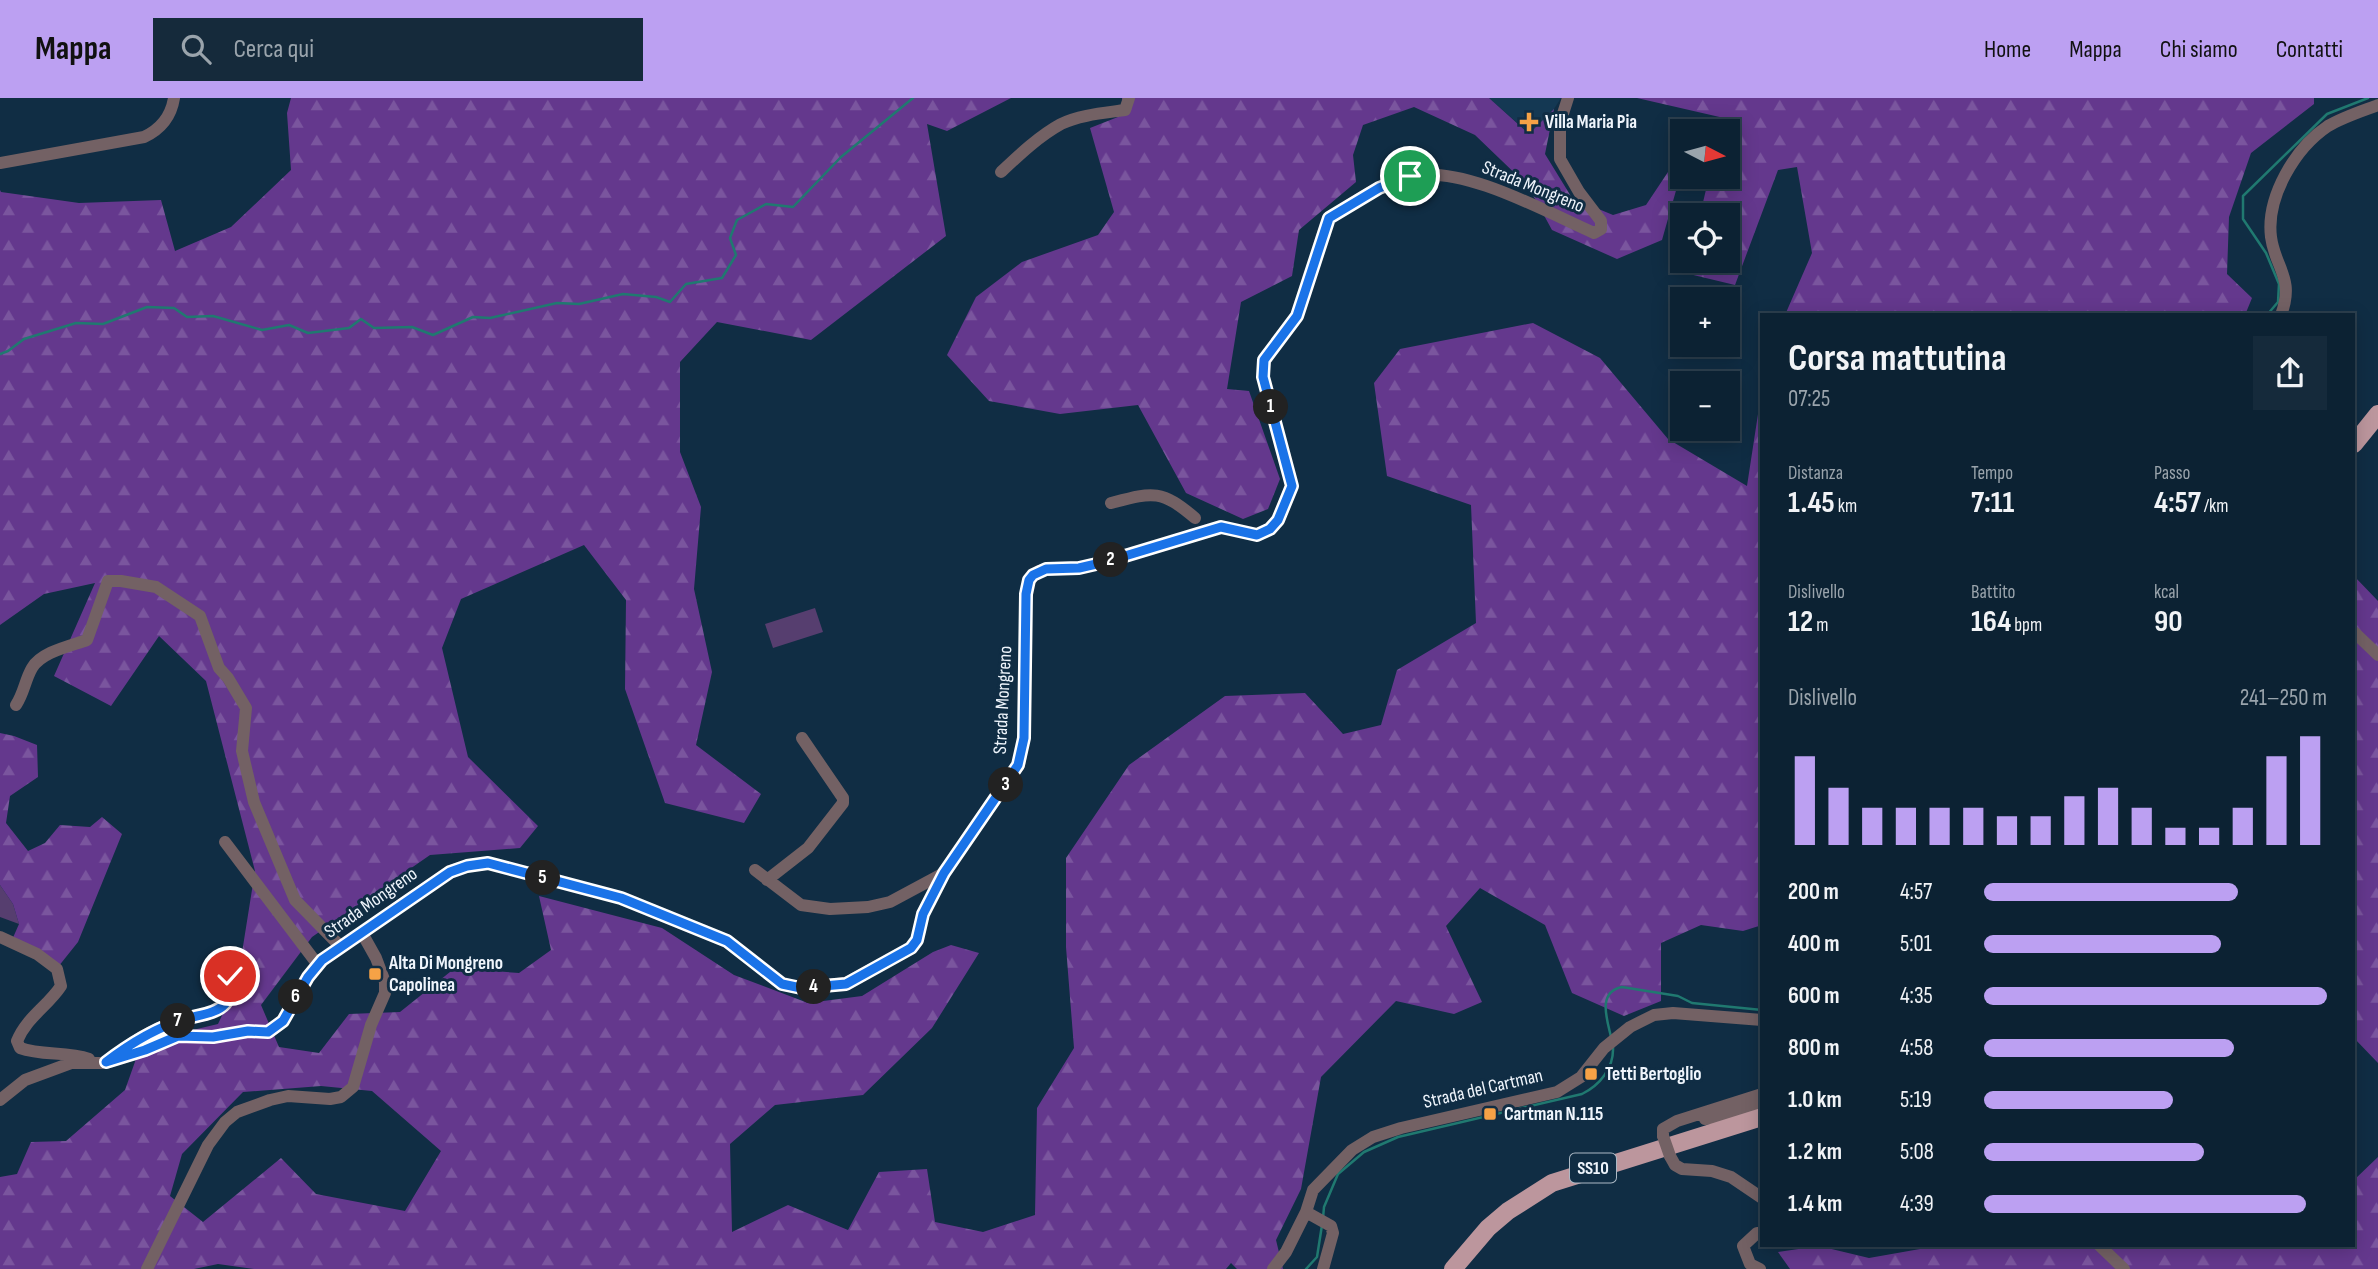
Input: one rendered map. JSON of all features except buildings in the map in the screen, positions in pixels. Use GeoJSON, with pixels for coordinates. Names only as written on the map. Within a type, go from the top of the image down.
{"type":"FeatureCollection","features":[{"type":"Feature","properties":{"kind":"main road"},"geometry":{"type":"LineString","coordinates":[[2355,443],[2378,414]]}},
{"type":"Feature","properties":{"kind":"main road","name":"SS10"},"geometry":{"type":"LineString","coordinates":[[1453,1269],[1488,1228],[1508,1211],[1552,1183],[1760,1118]]}},
{"type":"Feature","properties":{"kind":"street"},"geometry":{"type":"LineString","coordinates":[[0,163],[144,137],[157,131],[168,117],[174,98]]}},
{"type":"Feature","properties":{"kind":"street"},"geometry":{"type":"LineString","coordinates":[[1001,172],[1061,124],[1096,114],[1125,110],[1129,98]]}},
{"type":"Feature","properties":{"kind":"street","name":"Strada Mongreno"},"geometry":{"type":"LineString","coordinates":[[0,1100],[25,1080],[71,1063],[145,1050],[178,1036],[213,1037],[248,1031],[268,1032],[283,1021],[308,977],[318,965],[450,872],[467,866],[488,863],[621,898],[727,941],[782,984],[801,988],[846,984],[911,948],[917,940],[923,914],[944,873],[1013,777],[1021,758],[1024,738],[1026,594],[1029,580],[1046,569],[1079,568],[1105,562],[1221,527],[1257,535],[1270,529],[1278,520],[1292,486],[1263,377],[1264,360],[1297,316],[1329,218],[1379,188],[1410,176],[1434,174],[1477,182],[1594,233],[1601,229],[1601,221],[1578,192],[1560,159],[1560,123],[1568,98]]}},
{"type":"Feature","properties":{"kind":"street"},"geometry":{"type":"LineString","coordinates":[[2282,313],[2287,293],[2283,269],[2271,239],[2270,214],[2276,193],[2304,149],[2328,127],[2378,104]]}},
{"type":"Feature","properties":{"kind":"street"},"geometry":{"type":"LineString","coordinates":[[1111,503],[1153,494],[1175,502],[1211,530]]}},
{"type":"Feature","properties":{"kind":"street"},"geometry":{"type":"LineString","coordinates":[[16,705],[26,687],[32,667],[44,657],[87,640],[108,581],[156,587],[200,616],[219,668],[246,708],[243,751],[254,802],[295,900],[341,947]]}},
{"type":"Feature","properties":{"kind":"street"},"geometry":{"type":"LineString","coordinates":[[2355,633],[2378,654]]}},
{"type":"Feature","properties":{"kind":"street"},"geometry":{"type":"LineString","coordinates":[[767,880],[808,848],[843,803],[843,798],[802,738]]}},
{"type":"Feature","properties":{"kind":"street"},"geometry":{"type":"LineString","coordinates":[[225,842],[318,965]]}},
{"type":"Feature","properties":{"kind":"street"},"geometry":{"type":"LineString","coordinates":[[755,870],[801,905],[830,909],[868,907],[890,902],[944,873]]}},
{"type":"Feature","properties":{"kind":"street"},"geometry":{"type":"LineString","coordinates":[[147,1269],[208,1145],[225,1122],[251,1105],[288,1096],[330,1099],[341,1097],[353,1087],[371,1025],[385,993],[385,982],[376,958],[362,933]]}},
{"type":"Feature","properties":{"kind":"street"},"geometry":{"type":"LineString","coordinates":[[0,937],[37,954],[57,969],[61,986],[53,999],[24,1025],[17,1041],[20,1048],[29,1052],[104,1059],[173,1022],[213,1012],[225,1003],[229,995],[230,976],[226,974]]}},
{"type":"Feature","properties":{"kind":"street","name":"Strada del Cartman"},"geometry":{"type":"LineString","coordinates":[[1323,1269],[1333,1233],[1317,1217],[1313,1190],[1352,1150],[1373,1137],[1557,1091],[1581,1077],[1604,1048],[1630,1027],[1654,1015],[1673,1013],[1760,1020]]}},
{"type":"Feature","properties":{"kind":"street"},"geometry":{"type":"LineString","coordinates":[[1760,1095],[1677,1121],[1663,1129],[1663,1136],[1675,1165],[1682,1169],[1712,1171],[1731,1177],[1760,1197]]}},
{"type":"Feature","properties":{"kind":"street"},"geometry":{"type":"LineString","coordinates":[[1677,1121],[1723,1117],[1760,1107]]}},
{"type":"Feature","properties":{"kind":"street","name":"Strada del Cartman"},"geometry":{"type":"LineString","coordinates":[[1273,1269],[1317,1217]]}},
{"type":"Feature","properties":{"kind":"street"},"geometry":{"type":"LineString","coordinates":[[1760,1233],[1743,1246],[1750,1264],[1760,1269]]}},
{"type":"Feature","properties":{"kind":"street"},"geometry":{"type":"LineString","coordinates":[[2101,1247],[2124,1269]]}},
{"type":"Feature","properties":{"kind":"shaded area","name":"Villa Maria Pia"},"geometry":{"type":"Polygon","coordinates":[[[1489,98],[1561,98],[1530,134],[1489,98]]]}},
{"type":"Feature","properties":{"kind":"shaded area"},"geometry":{"type":"Polygon","coordinates":[[[815,608],[823,632],[773,648],[765,624],[815,608]]]}},
{"type":"Feature","properties":{"kind":"shaded area"},"geometry":{"type":"Polygon","coordinates":[[[0,885],[13,904],[19,924],[0,917],[0,885]]]}},
{"type":"Feature","properties":{"kind":"green space"},"geometry":{"type":"Polygon","coordinates":[[[291,98],[1011,98],[947,131],[927,124],[946,236],[811,340],[717,322],[680,362],[680,452],[701,507],[694,589],[712,672],[696,745],[761,794],[744,823],[665,803],[625,689],[626,600],[584,545],[461,599],[442,648],[468,757],[538,826],[520,848],[430,855],[312,937],[261,1005],[279,1047],[319,1053],[349,1014],[400,1012],[455,968],[519,973],[551,950],[539,896],[662,928],[734,975],[808,1003],[862,996],[933,952],[951,945],[979,953],[932,1028],[863,1095],[775,1105],[730,1144],[732,1232],[788,1205],[848,1230],[879,1172],[927,1169],[935,1222],[983,1232],[1035,1215],[1037,1108],[1074,1048],[1066,947],[1066,858],[1129,765],[1225,696],[1305,693],[1343,734],[1381,725],[1397,670],[1476,623],[1471,505],[1387,476],[1374,383],[1400,349],[1533,323],[1600,358],[1670,441],[1747,486],[1760,401],[1760,926],[1743,931],[1701,925],[1661,943],[1661,1001],[1624,1016],[1572,993],[1545,925],[1480,888],[1446,926],[1482,1002],[1454,1014],[1396,1001],[1321,1077],[1301,1189],[1276,1240],[1283,1269],[1237,1269],[1231,1263],[1226,1269],[254,1269],[218,1264],[194,1269],[0,1269],[0,1177],[17,1174],[31,1142],[66,1141],[125,1090],[142,1042],[218,1024],[237,984],[255,871],[206,681],[159,636],[111,706],[54,676],[95,583],[44,594],[0,625],[0,190],[79,203],[161,200],[175,251],[231,227],[291,170],[287,113],[291,98]],[[321,1086],[243,1092],[182,1154],[170,1196],[203,1222],[281,1158],[316,1194],[405,1211],[441,1151],[372,1091],[321,1086]]]}},
{"type":"Feature","properties":{"kind":"green space"},"geometry":{"type":"Polygon","coordinates":[[[1122,98],[1489,98],[1529,134],[1554,109],[1545,154],[1572,198],[1613,215],[1646,205],[1668,172],[1670,189],[1676,189],[1672,203],[1670,203],[1662,240],[1617,259],[1552,230],[1528,186],[1475,135],[1414,107],[1363,125],[1353,155],[1356,182],[1299,230],[1292,276],[1241,302],[1227,389],[1249,391],[1280,479],[1268,509],[1243,519],[1186,493],[1138,405],[1060,414],[989,401],[947,355],[976,297],[1022,262],[1098,235],[1114,212],[1090,128],[1123,115],[1122,98]]]}},
{"type":"Feature","properties":{"kind":"green space"},"geometry":{"type":"Polygon","coordinates":[[[1637,98],[2314,98],[2314,104],[2251,153],[2229,217],[2227,274],[2252,298],[2246,313],[1786,313],[1812,253],[1797,167],[1778,170],[1740,272],[1740,203],[1703,203],[1706,189],[1740,189],[1740,119],[1724,119],[1637,98]]]}},
{"type":"Feature","properties":{"kind":"green space"},"geometry":{"type":"Polygon","coordinates":[[[1685,273],[1739,273],[1735,285],[1685,273]]]}},
{"type":"Feature","properties":{"kind":"green space"},"geometry":{"type":"Polygon","coordinates":[[[2355,577],[2378,601],[2378,1063],[2355,1039],[2355,577]]]}},
{"type":"Feature","properties":{"kind":"green space"},"geometry":{"type":"Polygon","coordinates":[[[0,733],[37,745],[38,777],[10,796],[6,823],[28,851],[45,843],[60,825],[90,827],[102,817],[122,834],[78,942],[58,967],[12,940],[19,924],[13,904],[0,885],[0,733]]]}},
{"type":"Feature","properties":{"kind":"green space"},"geometry":{"type":"Polygon","coordinates":[[[2378,1157],[2378,1269],[1790,1269],[1778,1252],[1823,1247],[1869,1258],[1931,1247],[2355,1247],[2355,1179],[2378,1157]]]}},
{"type":"Feature","properties":{"kind":"waterway"},"geometry":{"type":"LineString","coordinates":[[0,354],[24,339],[76,323],[103,324],[147,307],[174,308],[187,317],[213,316],[262,330],[289,325],[308,333],[349,328],[361,319],[374,328],[412,327],[433,335],[473,317],[490,318],[557,303],[579,304],[623,294],[656,297],[670,302],[686,284],[722,278],[736,255],[730,238],[737,220],[766,204],[793,207],[841,157],[913,98]]}},
{"type":"Feature","properties":{"kind":"waterway"},"geometry":{"type":"LineString","coordinates":[[2269,313],[2278,302],[2279,284],[2266,253],[2243,219],[2243,196],[2327,114],[2368,98]]}},
{"type":"Feature","properties":{"kind":"waterway"},"geometry":{"type":"LineString","coordinates":[[1611,1037],[1606,1000],[1609,994],[1622,987],[1678,996],[1692,1003],[1760,1010]]}},
{"type":"Feature","properties":{"kind":"waterway"},"geometry":{"type":"LineString","coordinates":[[1323,1218],[1324,1207],[1338,1174],[1364,1152],[1398,1137],[1582,1094],[1595,1086],[1605,1075],[1611,1062],[1613,1047]]}},
{"type":"Feature","properties":{"kind":"waterway"},"geometry":{"type":"LineString","coordinates":[[1306,1269],[1317,1257],[1322,1225]]}},
{"type":"Feature","properties":{"kind":"place","name":"Villa Maria Pia"},"geometry":{"type":"Point","coordinates":[1529,122]}},
{"type":"Feature","properties":{"kind":"place","name":"Alta Di Mongreno Capolinea"},"geometry":{"type":"Point","coordinates":[375,974]}},
{"type":"Feature","properties":{"kind":"place","name":"Tetti Bertoglio"},"geometry":{"type":"Point","coordinates":[1591,1074]}},
{"type":"Feature","properties":{"kind":"place","name":"Cartman N.115"},"geometry":{"type":"Point","coordinates":[1490,1114]}},
{"type":"Feature","properties":{"kind":"route"},"geometry":{"type":"LineString","coordinates":[[230,976],[229,995],[225,1003],[213,1012],[173,1022],[139,1038],[106,1062],[178,1036],[213,1037],[248,1031],[268,1032],[276,1028],[322,960],[450,872],[488,863],[621,898],[727,941],[782,984],[801,988],[846,984],[911,948],[917,940],[923,914],[944,873],[1013,777],[1023,750],[1026,587],[1029,580],[1039,571],[1046,569],[1079,568],[1105,562],[1221,527],[1257,535],[1270,529],[1278,520],[1292,486],[1263,377],[1264,360],[1297,316],[1329,218],[1379,188],[1410,176]]}}]}
